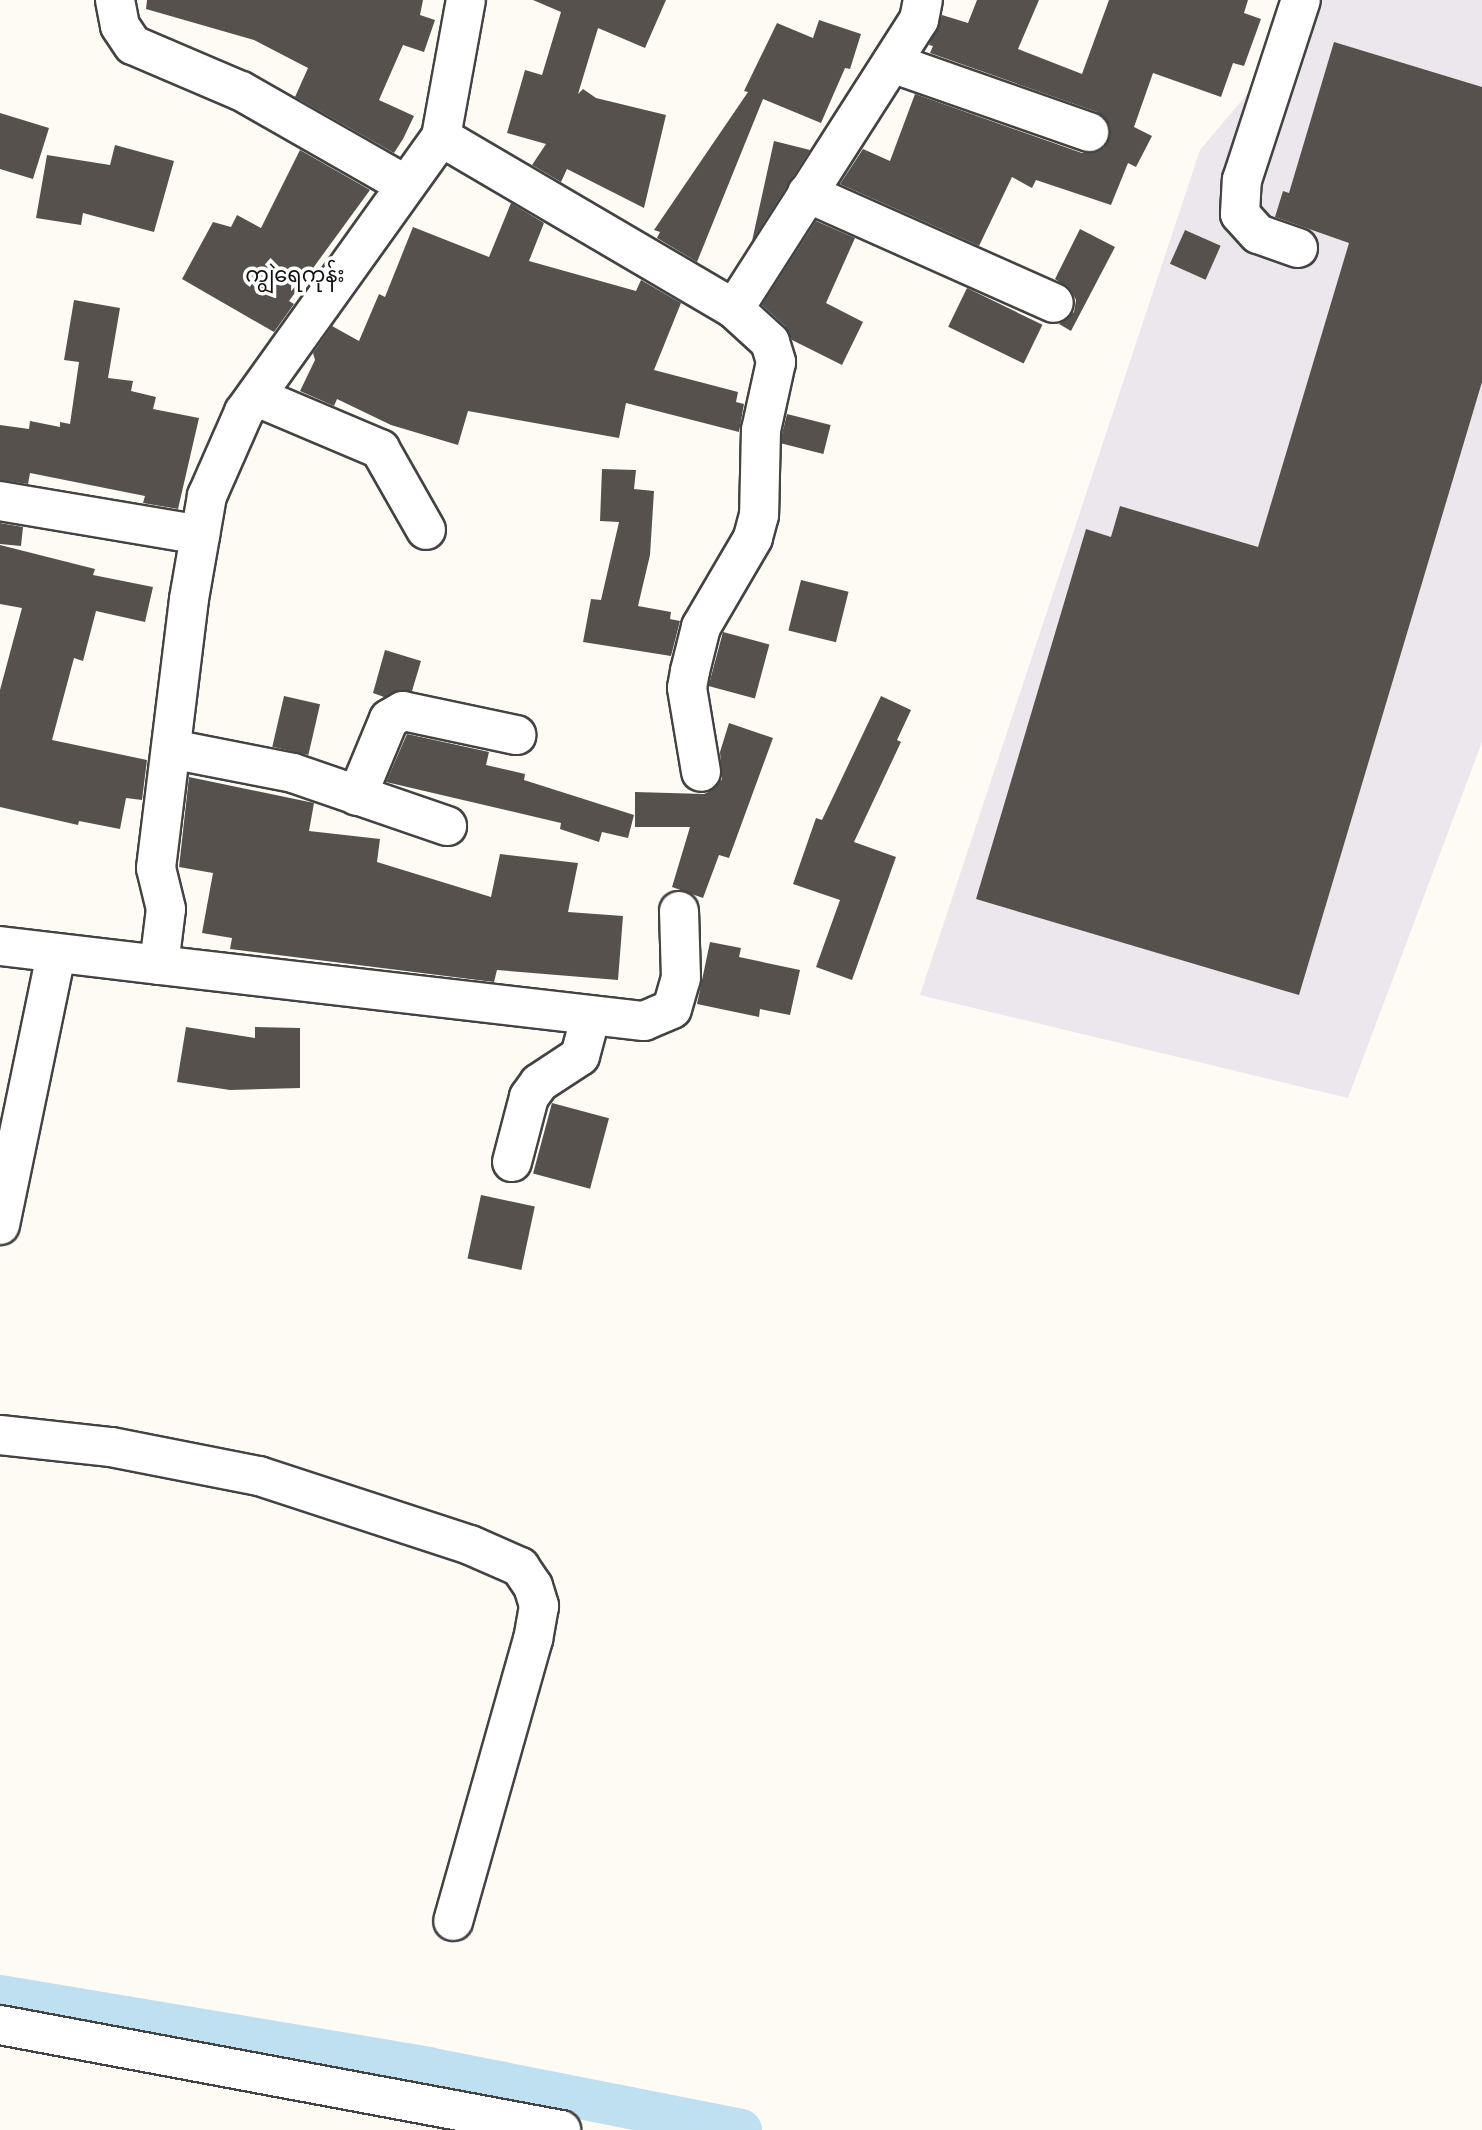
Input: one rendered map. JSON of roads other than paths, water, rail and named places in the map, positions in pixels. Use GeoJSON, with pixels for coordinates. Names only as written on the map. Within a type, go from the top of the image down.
{"type":"FeatureCollection","features":[{"type":"Feature","properties":{"kind":"street"},"geometry":{"type":"LineString","coordinates":[[115,0],[120,26],[133,45],[241,91],[404,184]]}},
{"type":"Feature","properties":{"kind":"street"},"geometry":{"type":"LineString","coordinates":[[159,965],[166,909],[156,868],[207,496],[244,412],[404,184],[441,137],[466,0]]}},
{"type":"Feature","properties":{"kind":"street"},"geometry":{"type":"LineString","coordinates":[[734,309],[919,20],[923,0]]}},
{"type":"Feature","properties":{"kind":"street"},"geometry":{"type":"LineString","coordinates":[[1298,248],[1258,234],[1240,214],[1242,180],[1301,0]]}},
{"type":"Feature","properties":{"kind":"street"},"geometry":{"type":"LineString","coordinates":[[891,63],[1089,132]]}},
{"type":"Feature","properties":{"kind":"street"},"geometry":{"type":"LineString","coordinates":[[441,137],[734,309],[770,342],[776,362],[761,430],[759,515],[753,538],[701,627],[687,688],[701,772]]}},
{"type":"Feature","properties":{"kind":"street"},"geometry":{"type":"LineString","coordinates":[[807,193],[1054,303]]}},
{"type":"Feature","properties":{"kind":"street"},"geometry":{"type":"LineString","coordinates":[[257,397],[380,449],[426,530]]}},
{"type":"Feature","properties":{"kind":"street"},"geometry":{"type":"LineString","coordinates":[[0,501],[200,535]]}},
{"type":"Feature","properties":{"kind":"street"},"geometry":{"type":"LineString","coordinates":[[357,796],[389,719],[403,711],[516,736]]}},
{"type":"Feature","properties":{"kind":"street"},"geometry":{"type":"LineString","coordinates":[[171,749],[293,773],[447,826]]}},
{"type":"Feature","properties":{"kind":"street"},"geometry":{"type":"LineString","coordinates":[[0,946],[56,955],[644,1021],[672,1009],[681,978],[679,911]]}},
{"type":"Feature","properties":{"kind":"street"},"geometry":{"type":"LineString","coordinates":[[0,1225],[56,955]]}},
{"type":"Feature","properties":{"kind":"street"},"geometry":{"type":"LineString","coordinates":[[512,1162],[528,1097],[539,1083],[580,1056],[591,1015]]}},
{"type":"Feature","properties":{"kind":"street"},"geometry":{"type":"LineString","coordinates":[[0,1435],[111,1447],[259,1476],[470,1545],[520,1567],[533,1586],[539,1606],[533,1639],[453,1922]]}},
{"type":"Feature","properties":{"kind":"street"},"geometry":{"type":"LineString","coordinates":[[0,2025],[561,2130]]}},
{"type":"Feature","properties":{"kind":"waterway"},"geometry":{"type":"LineString","coordinates":[[0,1996],[428,2068],[741,2130]]}},
{"type":"Feature","properties":{"kind":"district","name":"ကျွဲရေကုန်း"},"geometry":{"type":"Point","coordinates":[295,275]}}]}
